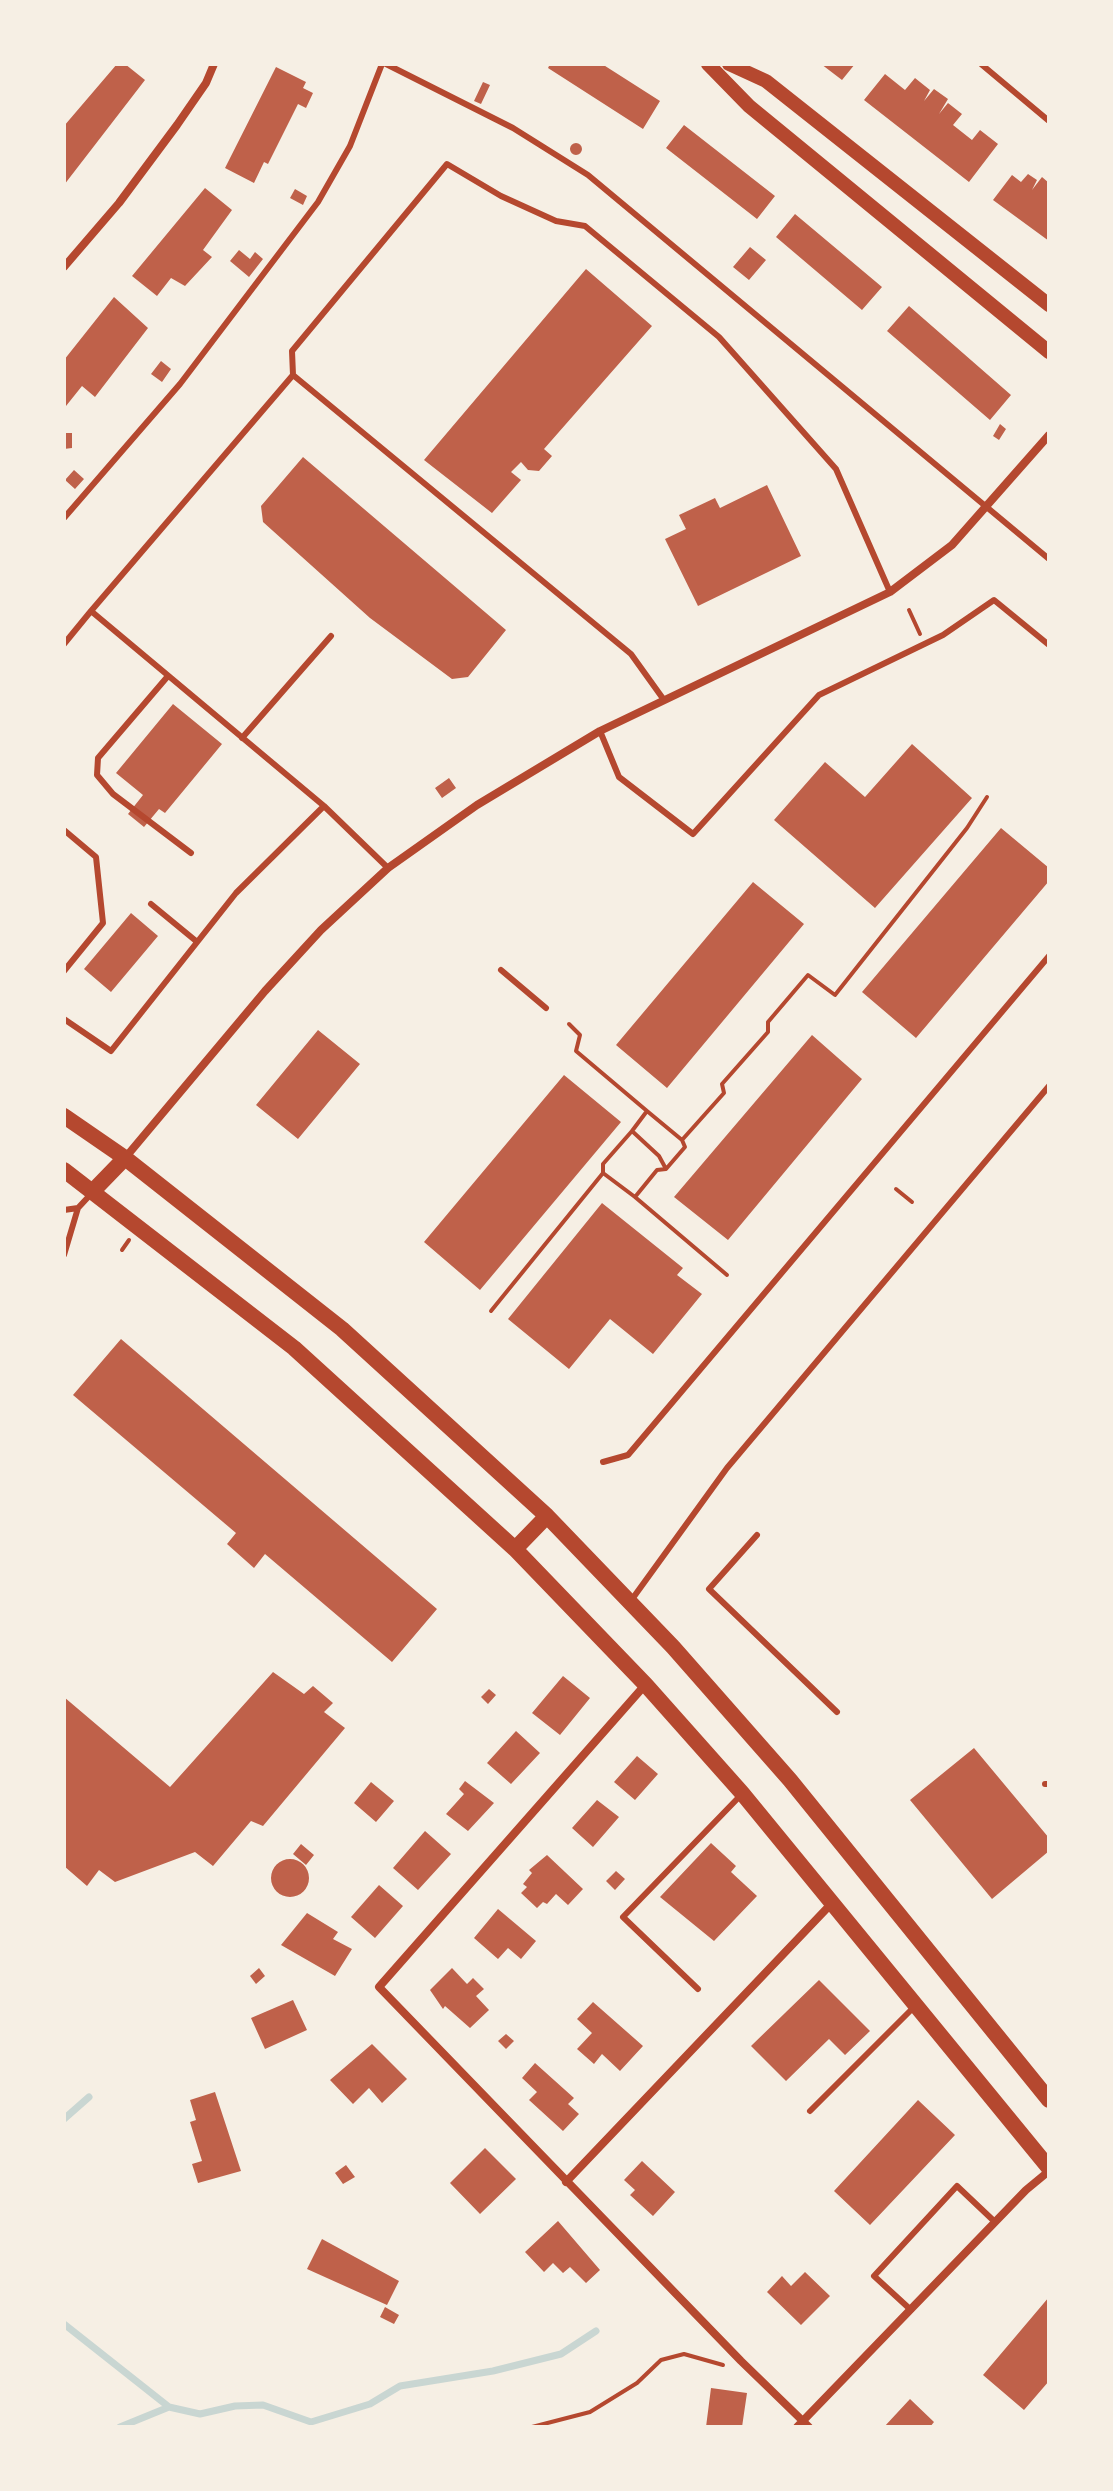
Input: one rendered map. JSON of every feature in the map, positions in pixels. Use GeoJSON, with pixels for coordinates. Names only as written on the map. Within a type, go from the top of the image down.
{"type":"FeatureCollection","features":[{"type":"Feature","properties":{"kind":"main road"},"geometry":{"type":"LineString","coordinates":[[64,1116],[125,1158],[342,1329],[547,1516],[630,1602],[790,1780],[1049,2100]]}},
{"type":"Feature","properties":{"kind":"main road"},"geometry":{"type":"LineString","coordinates":[[93,1191],[125,1158]]}},
{"type":"Feature","properties":{"kind":"main road"},"geometry":{"type":"LineString","coordinates":[[64,1170],[294,1348],[515,1549],[646,1685],[742,1793],[1049,2169]]}},
{"type":"Feature","properties":{"kind":"main road"},"geometry":{"type":"LineString","coordinates":[[515,1549],[547,1516]]}},
{"type":"Feature","properties":{"kind":"street"},"geometry":{"type":"LineString","coordinates":[[64,267],[169,136],[206,83],[214,64]]}},
{"type":"Feature","properties":{"kind":"street"},"geometry":{"type":"LineString","coordinates":[[708,64],[749,106],[1049,352]]}},
{"type":"Feature","properties":{"kind":"street"},"geometry":{"type":"LineString","coordinates":[[729,64],[766,81],[1049,305]]}},
{"type":"Feature","properties":{"kind":"street"},"geometry":{"type":"LineString","coordinates":[[125,1158],[274,981],[321,930],[388,868],[499,791],[600,731],[890,592],[932,563],[988,507],[1049,435]]}},
{"type":"Feature","properties":{"kind":"street"},"geometry":{"type":"LineString","coordinates":[[646,1685],[379,1987],[803,2425],[1049,2169]]}},
{"type":"Feature","properties":{"kind":"street"},"geometry":{"type":"LineString","coordinates":[[566,2182],[832,1902]]}},
{"type":"Feature","properties":{"kind":"lane"},"geometry":{"type":"LineString","coordinates":[[64,518],[180,384],[318,202],[350,146],[384,64],[513,128],[588,175],[1049,559]]}},
{"type":"Feature","properties":{"kind":"lane"},"geometry":{"type":"LineString","coordinates":[[981,64],[1049,121]]}},
{"type":"Feature","properties":{"kind":"lane"},"geometry":{"type":"LineString","coordinates":[[64,644],[293,375],[292,351],[447,164],[528,209],[556,221],[585,226],[719,337],[836,469],[890,592]]}},
{"type":"Feature","properties":{"kind":"lane"},"geometry":{"type":"LineString","coordinates":[[293,375],[631,654],[664,700]]}},
{"type":"Feature","properties":{"kind":"lane"},"geometry":{"type":"LineString","coordinates":[[600,731],[619,777],[693,834],[819,695],[925,644],[994,600],[1049,645]]}},
{"type":"Feature","properties":{"kind":"lane"},"geometry":{"type":"LineString","coordinates":[[91,611],[324,806],[388,868]]}},
{"type":"Feature","properties":{"kind":"lane"},"geometry":{"type":"LineString","coordinates":[[242,738],[331,636]]}},
{"type":"Feature","properties":{"kind":"lane"},"geometry":{"type":"LineString","coordinates":[[168,676],[98,758],[97,775],[113,794],[191,853]]}},
{"type":"Feature","properties":{"kind":"lane"},"geometry":{"type":"LineString","coordinates":[[64,1019],[111,1051],[236,893],[324,806]]}},
{"type":"Feature","properties":{"kind":"lane"},"geometry":{"type":"LineString","coordinates":[[64,830],[96,857],[103,923],[64,971]]}},
{"type":"Feature","properties":{"kind":"lane"},"geometry":{"type":"LineString","coordinates":[[151,904],[196,941]]}},
{"type":"Feature","properties":{"kind":"lane"},"geometry":{"type":"LineString","coordinates":[[603,1462],[628,1455],[1049,956]]}},
{"type":"Feature","properties":{"kind":"lane"},"geometry":{"type":"LineString","coordinates":[[501,970],[546,1008]]}},
{"type":"Feature","properties":{"kind":"lane"},"geometry":{"type":"LineString","coordinates":[[630,1602],[727,1468],[1049,1086]]}},
{"type":"Feature","properties":{"kind":"lane"},"geometry":{"type":"LineString","coordinates":[[64,1255],[78,1208],[93,1191]]}},
{"type":"Feature","properties":{"kind":"lane"},"geometry":{"type":"LineString","coordinates":[[64,1210],[78,1208]]}},
{"type":"Feature","properties":{"kind":"lane"},"geometry":{"type":"LineString","coordinates":[[757,1535],[709,1589],[837,1712]]}},
{"type":"Feature","properties":{"kind":"lane"},"geometry":{"type":"LineString","coordinates":[[698,1989],[623,1917],[742,1793]]}},
{"type":"Feature","properties":{"kind":"lane"},"geometry":{"type":"LineString","coordinates":[[810,2111],[916,2005]]}},
{"type":"Feature","properties":{"kind":"lane"},"geometry":{"type":"LineString","coordinates":[[911,2310],[874,2276],[957,2186],[995,2222]]}},
{"type":"Feature","properties":{"kind":"path"},"geometry":{"type":"LineString","coordinates":[[909,610],[925,644]]}},
{"type":"Feature","properties":{"kind":"path"},"geometry":{"type":"LineString","coordinates":[[682,1140],[724,1093],[722,1084],[768,1032],[768,1022],[808,975],[835,995],[967,828],[987,797]]}},
{"type":"Feature","properties":{"kind":"path"},"geometry":{"type":"LineString","coordinates":[[569,1024],[580,1035],[576,1051],[682,1140],[685,1147],[666,1169],[657,1170],[635,1197]]}},
{"type":"Feature","properties":{"kind":"path"},"geometry":{"type":"LineString","coordinates":[[491,1311],[603,1173],[603,1164],[647,1111]]}},
{"type":"Feature","properties":{"kind":"path"},"geometry":{"type":"LineString","coordinates":[[632,1131],[659,1156],[666,1169]]}},
{"type":"Feature","properties":{"kind":"path"},"geometry":{"type":"LineString","coordinates":[[603,1173],[727,1275]]}},
{"type":"Feature","properties":{"kind":"path"},"geometry":{"type":"LineString","coordinates":[[896,1189],[912,1202]]}},
{"type":"Feature","properties":{"kind":"path"},"geometry":{"type":"LineString","coordinates":[[532,2427],[590,2412],[637,2383],[661,2360],[684,2354],[717,2364],[741,2361]]}},
{"type":"Feature","properties":{"kind":"building"},"geometry":{"type":"Polygon","coordinates":[[[117,64],[125,64],[145,80],[64,185],[64,126],[117,64]]]}},
{"type":"Feature","properties":{"kind":"building"},"geometry":{"type":"Polygon","coordinates":[[[550,64],[602,64],[660,101],[643,129],[548,68],[550,64]]]}},
{"type":"Feature","properties":{"kind":"building"},"geometry":{"type":"Polygon","coordinates":[[[821,64],[855,64],[842,80],[821,64]]]}},
{"type":"Feature","properties":{"kind":"building"},"geometry":{"type":"Polygon","coordinates":[[[276,67],[306,82],[303,88],[313,93],[306,108],[298,104],[268,164],[264,162],[254,183],[225,168],[276,67]]]}},
{"type":"Feature","properties":{"kind":"building"},"geometry":{"type":"Polygon","coordinates":[[[885,74],[905,90],[915,78],[930,90],[924,101],[934,89],[948,99],[939,114],[948,103],[962,114],[953,125],[972,140],[980,130],[998,144],[969,182],[864,100],[885,74]]]}},
{"type":"Feature","properties":{"kind":"building"},"geometry":{"type":"Polygon","coordinates":[[[483,82],[490,85],[481,104],[474,101],[483,82]]]}},
{"type":"Feature","properties":{"kind":"building"},"geometry":{"type":"Polygon","coordinates":[[[684,125],[775,196],[757,219],[666,148],[684,125]]]}},
{"type":"Feature","properties":{"kind":"building"},"geometry":{"type":"Polygon","coordinates":[[[576,143],[582,149],[576,155],[570,149],[576,143]]]}},
{"type":"Feature","properties":{"kind":"building"},"geometry":{"type":"Polygon","coordinates":[[[1028,174],[1037,180],[1032,190],[1042,177],[1049,183],[1049,241],[993,200],[1012,175],[1021,182],[1028,174]]]}},
{"type":"Feature","properties":{"kind":"building"},"geometry":{"type":"Polygon","coordinates":[[[205,188],[232,210],[203,250],[212,257],[185,286],[171,278],[157,296],[132,276],[205,188]]]}},
{"type":"Feature","properties":{"kind":"building"},"geometry":{"type":"Polygon","coordinates":[[[295,189],[307,196],[303,205],[290,198],[295,189]]]}},
{"type":"Feature","properties":{"kind":"building"},"geometry":{"type":"Polygon","coordinates":[[[795,214],[882,287],[862,310],[776,237],[795,214]]]}},
{"type":"Feature","properties":{"kind":"building"},"geometry":{"type":"Polygon","coordinates":[[[750,247],[766,260],[749,280],[733,267],[750,247]]]}},
{"type":"Feature","properties":{"kind":"building"},"geometry":{"type":"Polygon","coordinates":[[[239,250],[250,259],[255,252],[263,259],[249,277],[230,261],[239,250]]]}},
{"type":"Feature","properties":{"kind":"building"},"geometry":{"type":"Polygon","coordinates":[[[586,269],[652,326],[544,449],[552,456],[539,471],[528,470],[521,462],[511,472],[521,480],[492,513],[424,460],[586,269]]]}},
{"type":"Feature","properties":{"kind":"building"},"geometry":{"type":"Polygon","coordinates":[[[114,297],[148,328],[95,397],[82,386],[66,406],[64,360],[114,297]]]}},
{"type":"Feature","properties":{"kind":"building"},"geometry":{"type":"Polygon","coordinates":[[[909,306],[1011,395],[990,420],[887,331],[909,306]]]}},
{"type":"Feature","properties":{"kind":"building"},"geometry":{"type":"Polygon","coordinates":[[[161,361],[171,369],[162,382],[151,374],[161,361]]]}},
{"type":"Feature","properties":{"kind":"building"},"geometry":{"type":"Polygon","coordinates":[[[1000,424],[1006,429],[999,440],[993,436],[1000,424]]]}},
{"type":"Feature","properties":{"kind":"building"},"geometry":{"type":"Polygon","coordinates":[[[64,433],[72,433],[72,448],[64,449],[64,433]]]}},
{"type":"Feature","properties":{"kind":"building"},"geometry":{"type":"Polygon","coordinates":[[[303,457],[506,630],[468,677],[452,679],[370,618],[263,522],[261,506],[303,457]]]}},
{"type":"Feature","properties":{"kind":"building"},"geometry":{"type":"Polygon","coordinates":[[[74,470],[84,479],[75,489],[65,480],[74,470]]]}},
{"type":"Feature","properties":{"kind":"building"},"geometry":{"type":"Polygon","coordinates":[[[767,485],[801,556],[698,606],[665,539],[686,529],[679,515],[715,498],[720,508],[767,485]]]}},
{"type":"Feature","properties":{"kind":"building"},"geometry":{"type":"Polygon","coordinates":[[[173,704],[222,744],[165,813],[159,809],[144,827],[128,814],[143,795],[116,773],[173,704]]]}},
{"type":"Feature","properties":{"kind":"building"},"geometry":{"type":"Polygon","coordinates":[[[912,744],[972,798],[875,908],[774,820],[825,762],[865,797],[912,744]]]}},
{"type":"Feature","properties":{"kind":"building"},"geometry":{"type":"Polygon","coordinates":[[[449,778],[456,788],[442,798],[435,788],[449,778]]]}},
{"type":"Feature","properties":{"kind":"building"},"geometry":{"type":"Polygon","coordinates":[[[1001,828],[1049,868],[1049,881],[916,1038],[862,992],[1001,828]]]}},
{"type":"Feature","properties":{"kind":"building"},"geometry":{"type":"Polygon","coordinates":[[[753,882],[804,924],[667,1088],[616,1045],[753,882]]]}},
{"type":"Feature","properties":{"kind":"building"},"geometry":{"type":"Polygon","coordinates":[[[131,913],[158,936],[111,992],[84,969],[131,913]]]}},
{"type":"Feature","properties":{"kind":"building"},"geometry":{"type":"Polygon","coordinates":[[[318,1030],[360,1064],[298,1139],[256,1105],[318,1030]]]}},
{"type":"Feature","properties":{"kind":"building"},"geometry":{"type":"Polygon","coordinates":[[[812,1035],[862,1079],[728,1240],[674,1197],[812,1035]]]}},
{"type":"Feature","properties":{"kind":"building"},"geometry":{"type":"Polygon","coordinates":[[[564,1075],[621,1122],[480,1290],[424,1242],[564,1075]]]}},
{"type":"Feature","properties":{"kind":"building"},"geometry":{"type":"Polygon","coordinates":[[[602,1203],[683,1268],[677,1275],[702,1294],[653,1354],[610,1319],[569,1369],[508,1319],[602,1203]]]}},
{"type":"Feature","properties":{"kind":"building"},"geometry":{"type":"Polygon","coordinates":[[[121,1339],[437,1609],[392,1662],[265,1554],[254,1568],[227,1544],[236,1533],[73,1395],[121,1339]]]}},
{"type":"Feature","properties":{"kind":"building"},"geometry":{"type":"Polygon","coordinates":[[[273,1672],[304,1694],[313,1686],[333,1703],[324,1712],[345,1728],[263,1826],[251,1821],[213,1866],[195,1852],[115,1882],[99,1870],[87,1886],[64,1866],[64,1697],[170,1787],[273,1672]]]}},
{"type":"Feature","properties":{"kind":"building"},"geometry":{"type":"Polygon","coordinates":[[[563,1676],[590,1698],[560,1735],[532,1713],[563,1676]]]}},
{"type":"Feature","properties":{"kind":"building"},"geometry":{"type":"Polygon","coordinates":[[[489,1689],[496,1695],[488,1704],[481,1697],[489,1689]]]}},
{"type":"Feature","properties":{"kind":"building"},"geometry":{"type":"Polygon","coordinates":[[[516,1731],[540,1753],[511,1784],[487,1763],[516,1731]]]}},
{"type":"Feature","properties":{"kind":"building"},"geometry":{"type":"Polygon","coordinates":[[[974,1748],[1049,1838],[1049,1851],[992,1899],[910,1800],[974,1748]]]}},
{"type":"Feature","properties":{"kind":"building"},"geometry":{"type":"Polygon","coordinates":[[[637,1756],[658,1774],[635,1800],[614,1782],[637,1756]]]}},
{"type":"Feature","properties":{"kind":"building"},"geometry":{"type":"Polygon","coordinates":[[[465,1781],[494,1803],[468,1831],[446,1814],[464,1794],[459,1789],[465,1781]]]}},
{"type":"Feature","properties":{"kind":"building"},"geometry":{"type":"Polygon","coordinates":[[[371,1782],[394,1801],[376,1822],[354,1803],[371,1782]]]}},
{"type":"Feature","properties":{"kind":"building"},"geometry":{"type":"Polygon","coordinates":[[[597,1800],[619,1817],[593,1847],[572,1828],[597,1800]]]}},
{"type":"Feature","properties":{"kind":"building"},"geometry":{"type":"Polygon","coordinates":[[[425,1831],[451,1854],[418,1890],[393,1868],[425,1831]]]}},
{"type":"Feature","properties":{"kind":"building"},"geometry":{"type":"Polygon","coordinates":[[[711,1843],[736,1866],[731,1872],[757,1896],[714,1941],[660,1897],[711,1843]]]}},
{"type":"Feature","properties":{"kind":"building"},"geometry":{"type":"Polygon","coordinates":[[[301,1844],[314,1855],[306,1865],[293,1854],[301,1844]]]}},
{"type":"Feature","properties":{"kind":"building"},"geometry":{"type":"Polygon","coordinates":[[[547,1855],[583,1889],[568,1905],[556,1894],[547,1904],[543,1902],[537,1908],[521,1893],[527,1887],[523,1884],[532,1873],[529,1870],[547,1855]]]}},
{"type":"Feature","properties":{"kind":"building"},"geometry":{"type":"Polygon","coordinates":[[[290,1859],[303,1865],[309,1878],[303,1891],[290,1897],[277,1891],[271,1878],[277,1865],[290,1859]]]}},
{"type":"Feature","properties":{"kind":"building"},"geometry":{"type":"Polygon","coordinates":[[[616,1871],[625,1879],[615,1890],[606,1881],[616,1871]]]}},
{"type":"Feature","properties":{"kind":"building"},"geometry":{"type":"Polygon","coordinates":[[[379,1885],[403,1906],[375,1938],[351,1917],[379,1885]]]}},
{"type":"Feature","properties":{"kind":"building"},"geometry":{"type":"Polygon","coordinates":[[[498,1909],[536,1941],[521,1959],[508,1948],[498,1959],[474,1938],[498,1909]]]}},
{"type":"Feature","properties":{"kind":"building"},"geometry":{"type":"Polygon","coordinates":[[[307,1913],[338,1932],[333,1939],[352,1949],[335,1976],[281,1945],[307,1913]]]}},
{"type":"Feature","properties":{"kind":"building"},"geometry":{"type":"Polygon","coordinates":[[[259,1968],[265,1976],[256,1984],[250,1976],[259,1968]]]}},
{"type":"Feature","properties":{"kind":"building"},"geometry":{"type":"Polygon","coordinates":[[[452,1968],[467,1984],[473,1978],[484,1989],[476,1996],[489,2010],[470,2028],[445,2006],[443,2009],[430,1990],[452,1968]]]}},
{"type":"Feature","properties":{"kind":"building"},"geometry":{"type":"Polygon","coordinates":[[[819,1980],[870,2031],[845,2055],[829,2039],[786,2081],[751,2046],[819,1980]]]}},
{"type":"Feature","properties":{"kind":"building"},"geometry":{"type":"Polygon","coordinates":[[[293,2000],[307,2030],[265,2049],[251,2018],[293,2000]]]}},
{"type":"Feature","properties":{"kind":"building"},"geometry":{"type":"Polygon","coordinates":[[[593,2002],[643,2046],[620,2071],[602,2054],[594,2064],[577,2049],[592,2033],[577,2019],[593,2002]]]}},
{"type":"Feature","properties":{"kind":"building"},"geometry":{"type":"Polygon","coordinates":[[[506,2034],[514,2041],[506,2049],[498,2041],[506,2034]]]}},
{"type":"Feature","properties":{"kind":"building"},"geometry":{"type":"Polygon","coordinates":[[[372,2044],[407,2079],[382,2103],[369,2088],[353,2104],[330,2080],[372,2044]]]}},
{"type":"Feature","properties":{"kind":"building"},"geometry":{"type":"Polygon","coordinates":[[[535,2063],[574,2098],[568,2104],[579,2114],[563,2131],[529,2100],[537,2092],[522,2078],[535,2063]]]}},
{"type":"Feature","properties":{"kind":"building"},"geometry":{"type":"Polygon","coordinates":[[[215,2092],[241,2171],[198,2183],[192,2164],[202,2161],[190,2122],[196,2120],[190,2100],[215,2092]]]}},
{"type":"Feature","properties":{"kind":"building"},"geometry":{"type":"Polygon","coordinates":[[[918,2100],[955,2135],[870,2225],[834,2191],[918,2100]]]}},
{"type":"Feature","properties":{"kind":"building"},"geometry":{"type":"Polygon","coordinates":[[[485,2148],[516,2179],[480,2214],[450,2183],[485,2148]]]}},
{"type":"Feature","properties":{"kind":"building"},"geometry":{"type":"Polygon","coordinates":[[[642,2161],[675,2192],[653,2216],[630,2195],[635,2190],[624,2180],[642,2161]]]}},
{"type":"Feature","properties":{"kind":"building"},"geometry":{"type":"Polygon","coordinates":[[[346,2165],[355,2177],[343,2184],[335,2173],[346,2165]]]}},
{"type":"Feature","properties":{"kind":"building"},"geometry":{"type":"Polygon","coordinates":[[[558,2221],[600,2270],[586,2283],[570,2267],[563,2273],[553,2263],[544,2272],[525,2252],[558,2221]]]}},
{"type":"Feature","properties":{"kind":"building"},"geometry":{"type":"Polygon","coordinates":[[[322,2239],[399,2281],[387,2305],[307,2269],[322,2239]]]}},
{"type":"Feature","properties":{"kind":"building"},"geometry":{"type":"Polygon","coordinates":[[[805,2272],[830,2296],[801,2325],[767,2292],[782,2276],[791,2286],[805,2272]]]}},
{"type":"Feature","properties":{"kind":"building"},"geometry":{"type":"Polygon","coordinates":[[[1049,2297],[1049,2381],[1024,2410],[983,2375],[1049,2297]]]}},
{"type":"Feature","properties":{"kind":"building"},"geometry":{"type":"Polygon","coordinates":[[[385,2307],[399,2315],[394,2324],[380,2317],[385,2307]]]}},
{"type":"Feature","properties":{"kind":"building"},"geometry":{"type":"Polygon","coordinates":[[[711,2388],[747,2393],[742,2427],[706,2427],[711,2388]]]}},
{"type":"Feature","properties":{"kind":"building"},"geometry":{"type":"Polygon","coordinates":[[[910,2399],[934,2422],[930,2427],[884,2427],[910,2399]]]}},
{"type":"Feature","properties":{"kind":"waterway"},"geometry":{"type":"LineString","coordinates":[[64,2119],[89,2097]]}},
{"type":"Feature","properties":{"kind":"waterway"},"geometry":{"type":"LineString","coordinates":[[64,2324],[169,2407]]}},
{"type":"Feature","properties":{"kind":"waterway"},"geometry":{"type":"LineString","coordinates":[[120,2427],[169,2407],[200,2414],[235,2406],[263,2405],[311,2422],[370,2404],[400,2386],[493,2371],[561,2354],[596,2331]]}}]}
